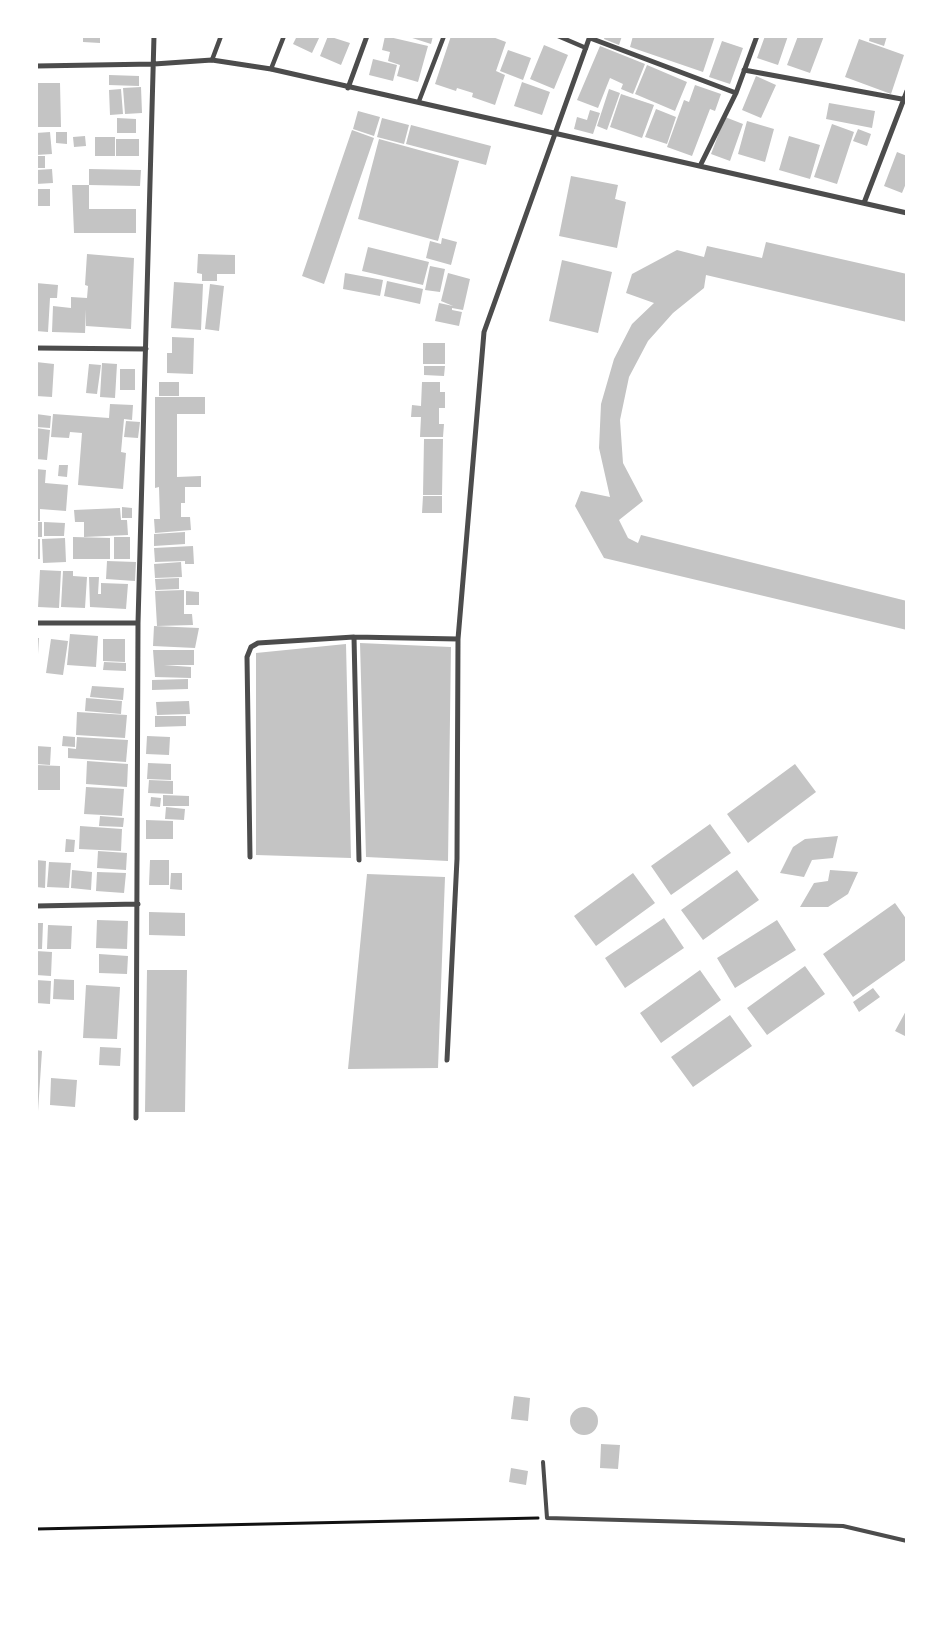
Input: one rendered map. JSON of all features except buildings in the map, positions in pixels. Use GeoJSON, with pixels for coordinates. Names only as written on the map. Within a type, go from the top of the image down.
{"type":"FeatureCollection","features":[{"type":"Feature","properties":{"kind":"street"},"geometry":{"type":"LineString","coordinates":[[136,1118],[138,624],[154,36]]}},
{"type":"Feature","properties":{"kind":"street"},"geometry":{"type":"LineString","coordinates":[[212,60],[221,36]]}},
{"type":"Feature","properties":{"kind":"street"},"geometry":{"type":"LineString","coordinates":[[271,69],[284,36]]}},
{"type":"Feature","properties":{"kind":"street"},"geometry":{"type":"LineString","coordinates":[[348,88],[367,36]]}},
{"type":"Feature","properties":{"kind":"street"},"geometry":{"type":"LineString","coordinates":[[419,101],[444,36]]}},
{"type":"Feature","properties":{"kind":"street"},"geometry":{"type":"LineString","coordinates":[[558,36],[586,48]]}},
{"type":"Feature","properties":{"kind":"street"},"geometry":{"type":"LineString","coordinates":[[700,166],[736,93],[757,36]]}},
{"type":"Feature","properties":{"kind":"street"},"geometry":{"type":"LineString","coordinates":[[447,1060],[457,860],[458,639],[484,332],[590,37],[736,93]]}},
{"type":"Feature","properties":{"kind":"street"},"geometry":{"type":"LineString","coordinates":[[36,66],[154,64],[212,60],[271,69],[348,88],[419,101],[554,134],[907,213]]}},
{"type":"Feature","properties":{"kind":"street"},"geometry":{"type":"LineString","coordinates":[[744,70],[905,100]]}},
{"type":"Feature","properties":{"kind":"street"},"geometry":{"type":"LineString","coordinates":[[864,203],[907,91]]}},
{"type":"Feature","properties":{"kind":"street"},"geometry":{"type":"LineString","coordinates":[[36,348],[146,349]]}},
{"type":"Feature","properties":{"kind":"street"},"geometry":{"type":"LineString","coordinates":[[36,623],[138,624]]}},
{"type":"Feature","properties":{"kind":"street"},"geometry":{"type":"LineString","coordinates":[[250,857],[247,657],[251,647],[258,643],[354,637],[458,639]]}},
{"type":"Feature","properties":{"kind":"street"},"geometry":{"type":"LineString","coordinates":[[354,637],[359,860]]}},
{"type":"Feature","properties":{"kind":"street"},"geometry":{"type":"LineString","coordinates":[[36,906],[138,904]]}},
{"type":"Feature","properties":{"kind":"lane"},"geometry":{"type":"LineString","coordinates":[[543,1462],[547,1518],[843,1526],[907,1541]]}},
{"type":"Feature","properties":{"kind":"path"},"geometry":{"type":"LineString","coordinates":[[36,1529],[547,1518]]}}]}
